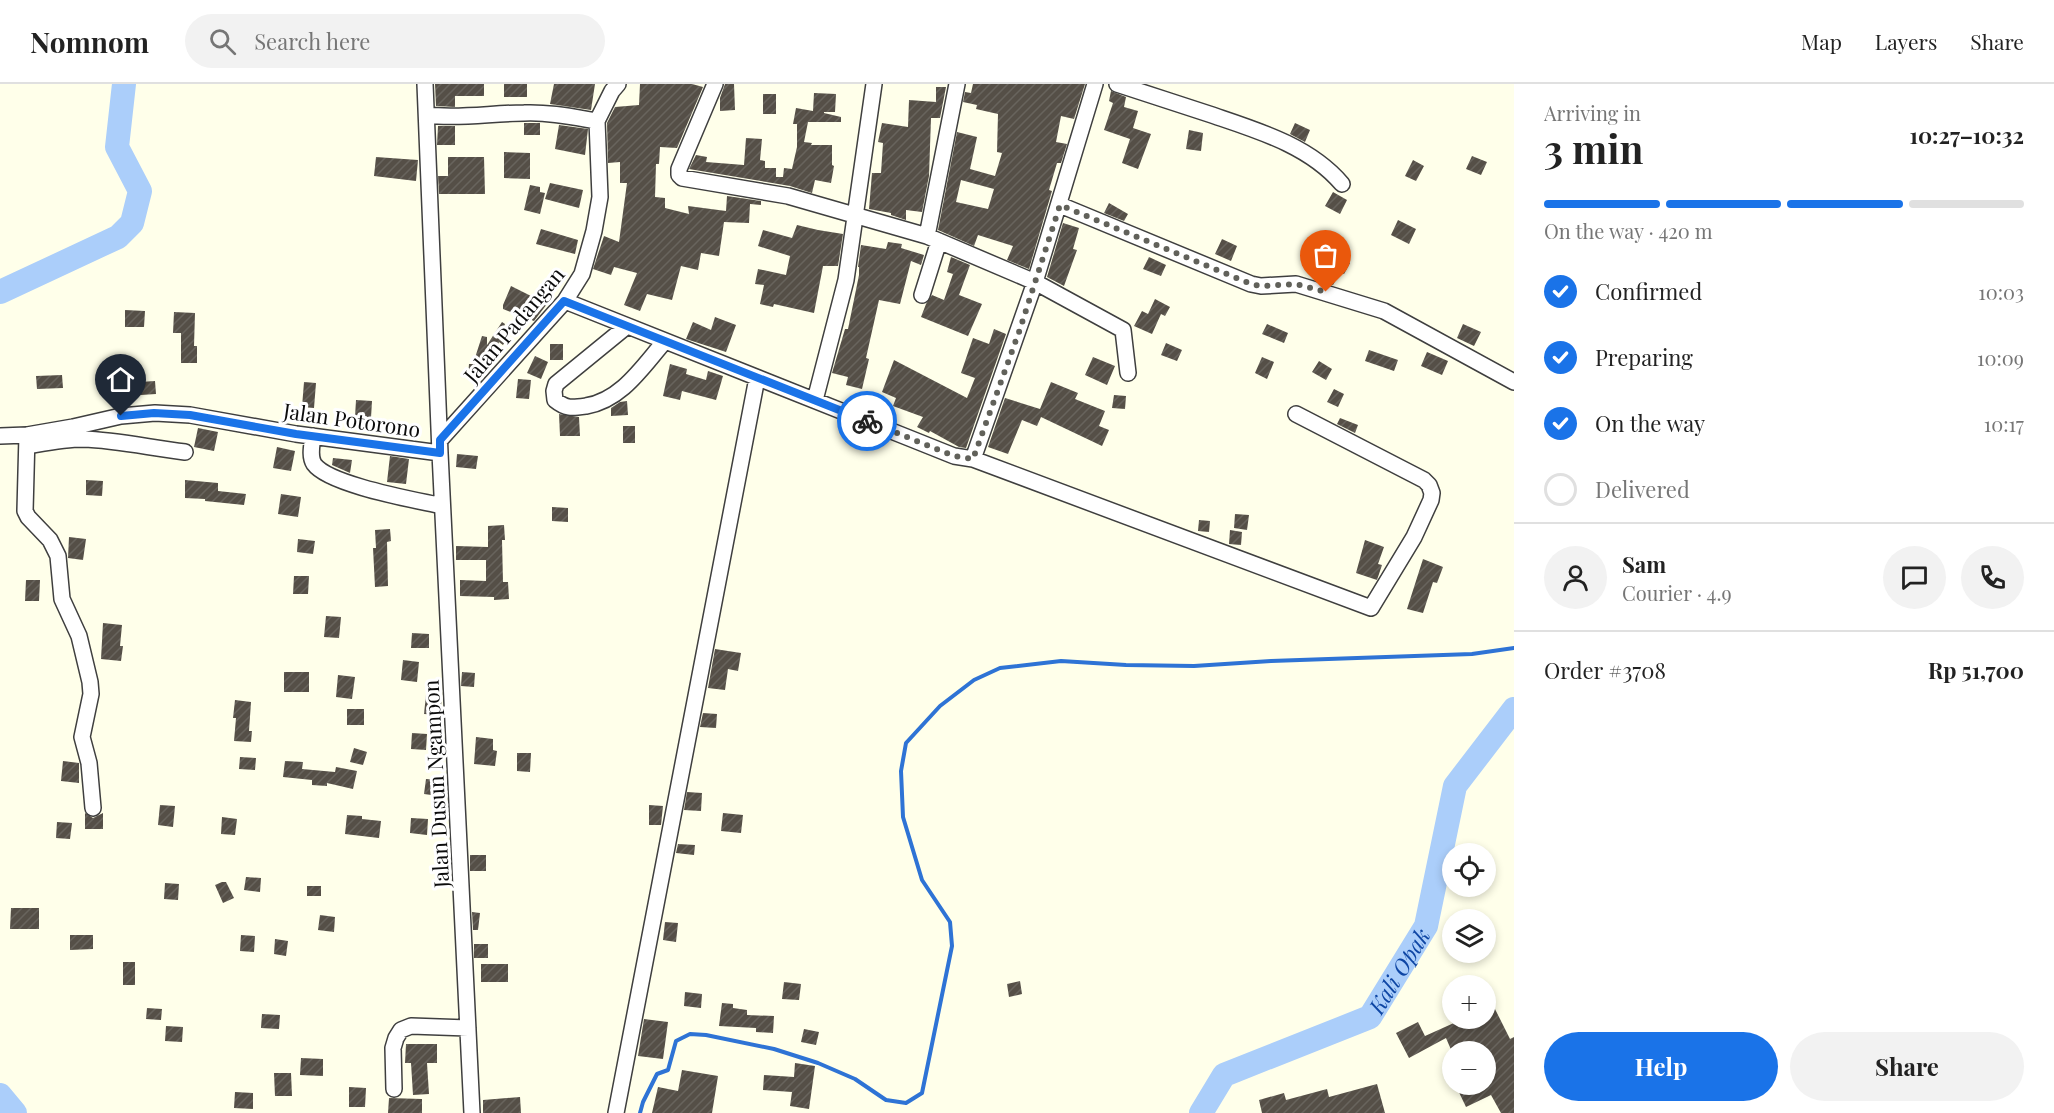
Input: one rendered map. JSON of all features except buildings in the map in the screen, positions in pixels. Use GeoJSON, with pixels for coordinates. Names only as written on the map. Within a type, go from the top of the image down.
{"type":"FeatureCollection","features":[{"type":"Feature","properties":{"kind":"street","name":"Jalan Potorono"},"geometry":{"type":"LineString","coordinates":[[0,436],[27,440],[121,416],[154,413],[190,415],[313,436],[440,446],[425,84]]}},
{"type":"Feature","properties":{"kind":"street","name":"Jalan Padangan"},"geometry":{"type":"LineString","coordinates":[[440,446],[564,301],[582,274],[600,197],[597,121],[618,84]]}},
{"type":"Feature","properties":{"kind":"street"},"geometry":{"type":"LineString","coordinates":[[715,84],[679,169],[679,175],[682,178],[788,196],[856,216],[933,239],[1035,282],[1123,330],[1128,373]]}},
{"type":"Feature","properties":{"kind":"street"},"geometry":{"type":"LineString","coordinates":[[815,400],[846,280],[873,84]]}},
{"type":"Feature","properties":{"kind":"street"},"geometry":{"type":"LineString","coordinates":[[922,295],[957,84]]}},
{"type":"Feature","properties":{"kind":"street"},"geometry":{"type":"LineString","coordinates":[[973,459],[1035,282],[1095,84]]}},
{"type":"Feature","properties":{"kind":"street"},"geometry":{"type":"LineString","coordinates":[[1117,84],[1268,134],[1316,161],[1333,173],[1342,184]]}},
{"type":"Feature","properties":{"kind":"street"},"geometry":{"type":"LineString","coordinates":[[427,115],[445,117],[547,113],[597,121]]}},
{"type":"Feature","properties":{"kind":"street"},"geometry":{"type":"LineString","coordinates":[[1060,205],[1251,284],[1307,286],[1384,311],[1514,382]]}},
{"type":"Feature","properties":{"kind":"street"},"geometry":{"type":"LineString","coordinates":[[564,301],[954,456],[973,459],[1371,608],[1414,537],[1431,500],[1430,485],[1296,414]]}},
{"type":"Feature","properties":{"kind":"street"},"geometry":{"type":"LineString","coordinates":[[627,326],[556,384],[555,400],[565,408],[574,408],[591,405],[612,397],[630,381],[665,340]]}},
{"type":"Feature","properties":{"kind":"street"},"geometry":{"type":"LineString","coordinates":[[616,1113],[757,378]]}},
{"type":"Feature","properties":{"kind":"street"},"geometry":{"type":"LineString","coordinates":[[313,436],[312,461],[319,469],[343,480],[384,493],[442,506]]}},
{"type":"Feature","properties":{"kind":"street"},"geometry":{"type":"LineString","coordinates":[[93,808],[89,763],[82,737],[91,688],[79,636],[62,599],[58,556],[50,540],[25,511],[27,440],[110,441],[185,452]]}},
{"type":"Feature","properties":{"kind":"street","name":"Jalan Dusun Ngampon"},"geometry":{"type":"LineString","coordinates":[[440,446],[472,1113]]}},
{"type":"Feature","properties":{"kind":"street"},"geometry":{"type":"LineString","coordinates":[[394,1089],[393,1048],[401,1030],[411,1026],[468,1028]]}},
{"type":"Feature","properties":{"kind":"waterway"},"geometry":{"type":"LineString","coordinates":[[0,292],[118,237],[132,223],[140,191],[117,147],[124,84]]}},
{"type":"Feature","properties":{"kind":"waterway"},"geometry":{"type":"LineString","coordinates":[[640,1113],[657,1074],[668,1070],[676,1041],[690,1034],[706,1035],[774,1049],[818,1063],[855,1079],[886,1100],[906,1103],[922,1093],[952,946],[950,922],[922,880],[903,817],[901,771],[906,743],[940,706],[974,680],[1000,668],[1061,661],[1194,666],[1472,654],[1514,648]]}},
{"type":"Feature","properties":{"kind":"waterway","name":"Kali Opak"},"geometry":{"type":"LineString","coordinates":[[1201,1113],[1224,1075],[1370,1017],[1426,926],[1455,786],[1514,709]]}},
{"type":"Feature","properties":{"kind":"waterway"},"geometry":{"type":"LineString","coordinates":[[0,1095],[15,1113]]}},
{"type":"Feature","properties":{"kind":"way so far"},"geometry":{"type":"LineString","coordinates":[[867,421],[954,456],[973,459],[1019,332],[1060,205],[1251,284],[1261,286],[1296,284],[1326,292]]}},
{"type":"Feature","properties":{"kind":"route"},"geometry":{"type":"LineString","coordinates":[[121,416],[154,413],[190,415],[296,434],[440,453],[440,440],[564,301],[867,421]]}}]}
